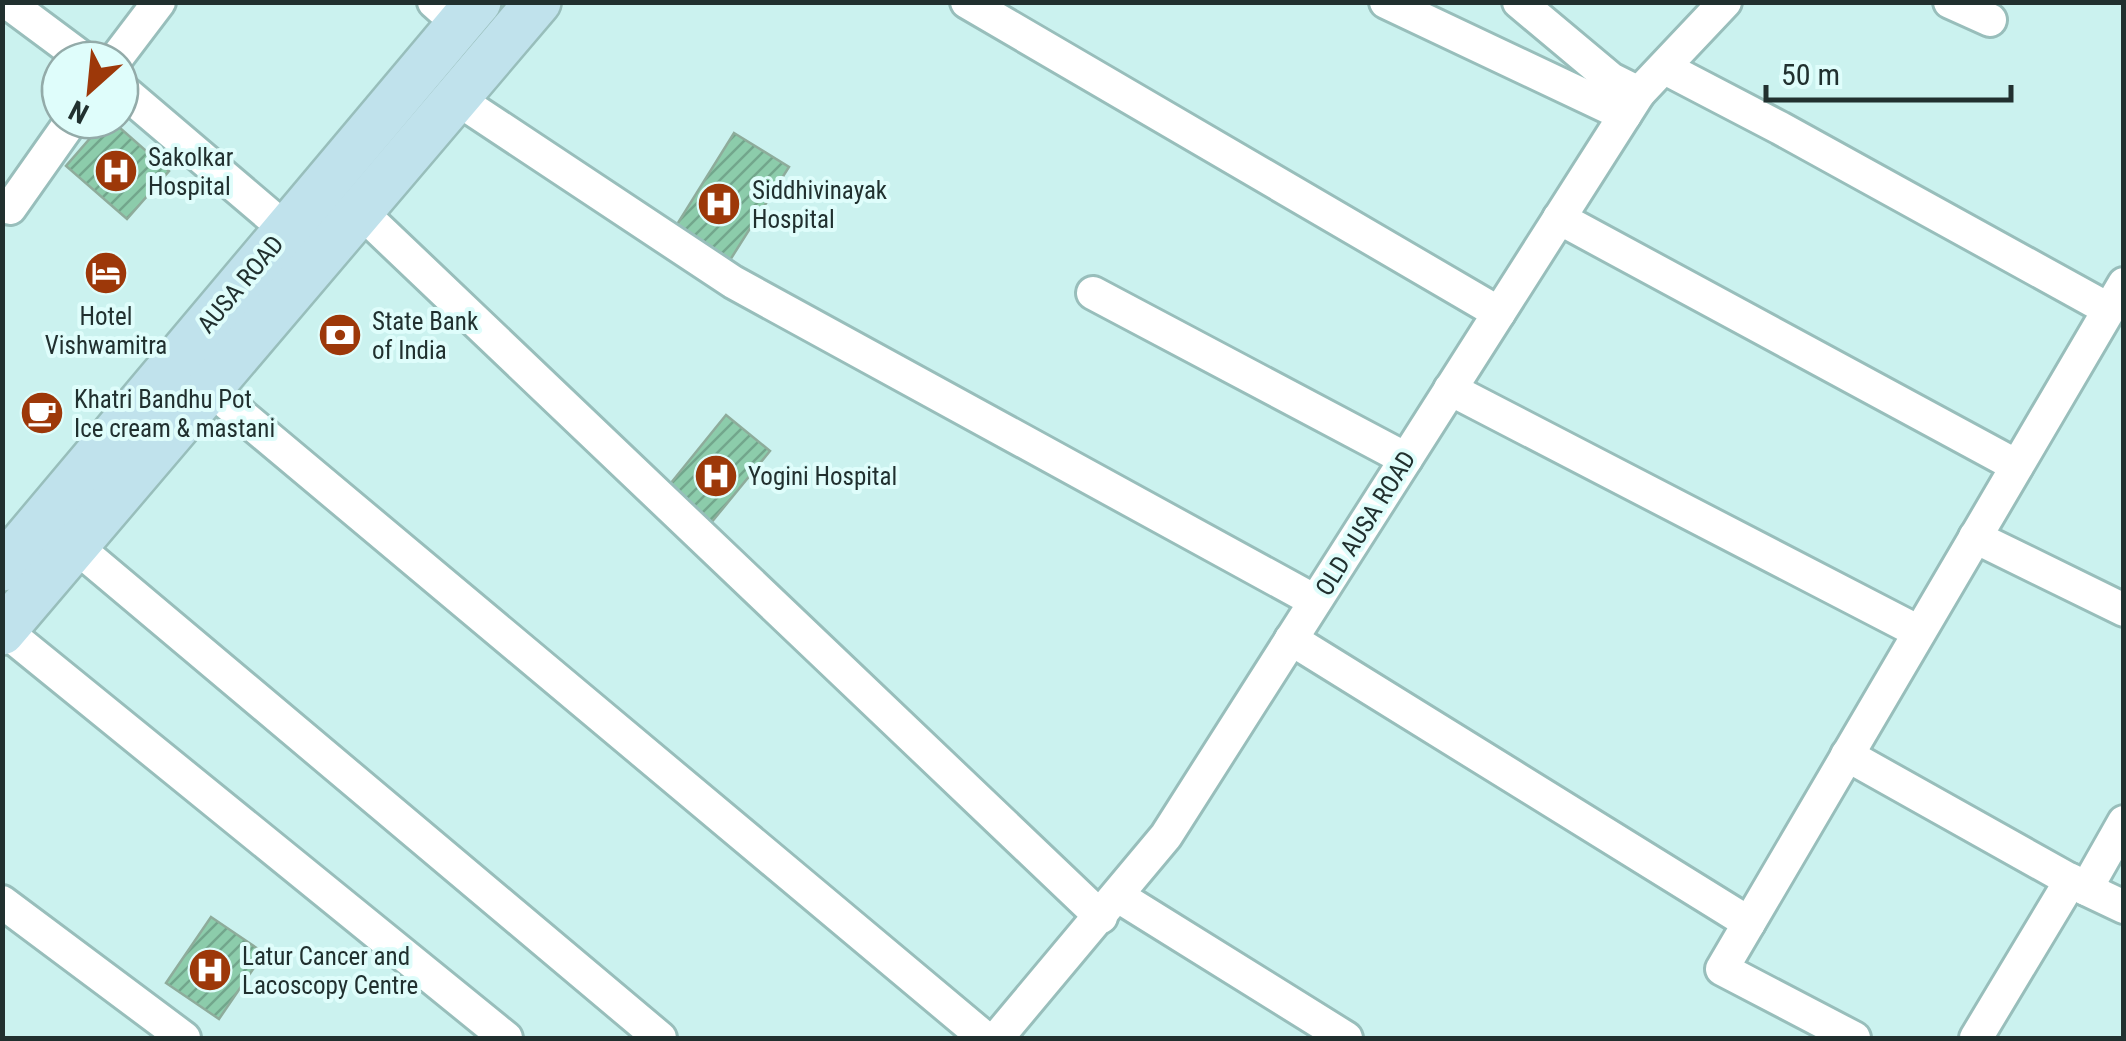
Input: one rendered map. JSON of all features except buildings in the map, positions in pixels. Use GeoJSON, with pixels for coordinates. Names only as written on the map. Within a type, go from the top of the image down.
{"type":"FeatureCollection","features":[{"type":"Feature","properties":{"kind":"main road"},"geometry":{"type":"LineString","coordinates":[[3,631],[538,2]]}},
{"type":"Feature","properties":{"kind":"main road","name":"AUSA ROAD"},"geometry":{"type":"LineString","coordinates":[[2,568],[286,229],[457,10]]}},
{"type":"Feature","properties":{"kind":"street"},"geometry":{"type":"LineString","coordinates":[[6,2],[58,40]]}},
{"type":"Feature","properties":{"kind":"street"},"geometry":{"type":"LineString","coordinates":[[130,40],[159,2]]}},
{"type":"Feature","properties":{"kind":"street"},"geometry":{"type":"LineString","coordinates":[[967,2],[1499,313]]}},
{"type":"Feature","properties":{"kind":"street"},"geometry":{"type":"LineString","coordinates":[[1386,2],[1632,104]]}},
{"type":"Feature","properties":{"kind":"street"},"geometry":{"type":"LineString","coordinates":[[1519,2],[1611,79],[1632,104]]}},
{"type":"Feature","properties":{"kind":"street","name":"OLD AUSA ROAD"},"geometry":{"type":"LineString","coordinates":[[997,1038],[1166,836],[1632,104],[1725,2]]}},
{"type":"Feature","properties":{"kind":"street"},"geometry":{"type":"LineString","coordinates":[[1950,2],[1990,20]]}},
{"type":"Feature","properties":{"kind":"street"},"geometry":{"type":"LineString","coordinates":[[1665,68],[2114,314],[2017,466],[1722,968],[1854,1038]]}},
{"type":"Feature","properties":{"kind":"street"},"geometry":{"type":"LineString","coordinates":[[456,99],[733,282],[1316,601]]}},
{"type":"Feature","properties":{"kind":"street"},"geometry":{"type":"LineString","coordinates":[[140,105],[321,260]]}},
{"type":"Feature","properties":{"kind":"street"},"geometry":{"type":"LineString","coordinates":[[10,208],[58,140]]}},
{"type":"Feature","properties":{"kind":"street"},"geometry":{"type":"LineString","coordinates":[[361,212],[1110,906],[1346,1038]]}},
{"type":"Feature","properties":{"kind":"street"},"geometry":{"type":"LineString","coordinates":[[1559,218],[2017,466]]}},
{"type":"Feature","properties":{"kind":"street"},"geometry":{"type":"LineString","coordinates":[[1093,293],[1406,459]]}},
{"type":"Feature","properties":{"kind":"street"},"geometry":{"type":"LineString","coordinates":[[209,388],[985,1038]]}},
{"type":"Feature","properties":{"kind":"street"},"geometry":{"type":"LineString","coordinates":[[1450,389],[1919,632]]}},
{"type":"Feature","properties":{"kind":"street"},"geometry":{"type":"LineString","coordinates":[[1976,536],[2124,610]]}},
{"type":"Feature","properties":{"kind":"street"},"geometry":{"type":"LineString","coordinates":[[74,545],[660,1038]]}},
{"type":"Feature","properties":{"kind":"street"},"geometry":{"type":"LineString","coordinates":[[3,631],[506,1038]]}},
{"type":"Feature","properties":{"kind":"street"},"geometry":{"type":"LineString","coordinates":[[1291,638],[1749,923]]}},
{"type":"Feature","properties":{"kind":"street"},"geometry":{"type":"LineString","coordinates":[[1847,755],[2078,885],[2124,906]]}},
{"type":"Feature","properties":{"kind":"street"},"geometry":{"type":"LineString","coordinates":[[1976,1038],[2124,822]]}},
{"type":"Feature","properties":{"kind":"street"},"geometry":{"type":"LineString","coordinates":[[2,902],[184,1038]]}},
{"type":"Feature","properties":{"kind":"place","name":"Sakolkar Hospital"},"geometry":{"type":"Point","coordinates":[116,171]}},
{"type":"Feature","properties":{"kind":"place","name":"Siddhivinayak Hospital"},"geometry":{"type":"Point","coordinates":[719,204]}},
{"type":"Feature","properties":{"kind":"place","name":"Hotel Vishwamitra"},"geometry":{"type":"Point","coordinates":[106,273]}},
{"type":"Feature","properties":{"kind":"place","name":"State Bank of India"},"geometry":{"type":"Point","coordinates":[340,335]}},
{"type":"Feature","properties":{"kind":"place","name":"Khatri Bandhu Pot Ice cream & mastani"},"geometry":{"type":"Point","coordinates":[42,413]}},
{"type":"Feature","properties":{"kind":"place","name":"Yogini Hospital"},"geometry":{"type":"Point","coordinates":[716,476]}},
{"type":"Feature","properties":{"kind":"place","name":"Latur Cancer and Lacoscopy Centre"},"geometry":{"type":"Point","coordinates":[210,970]}}]}
